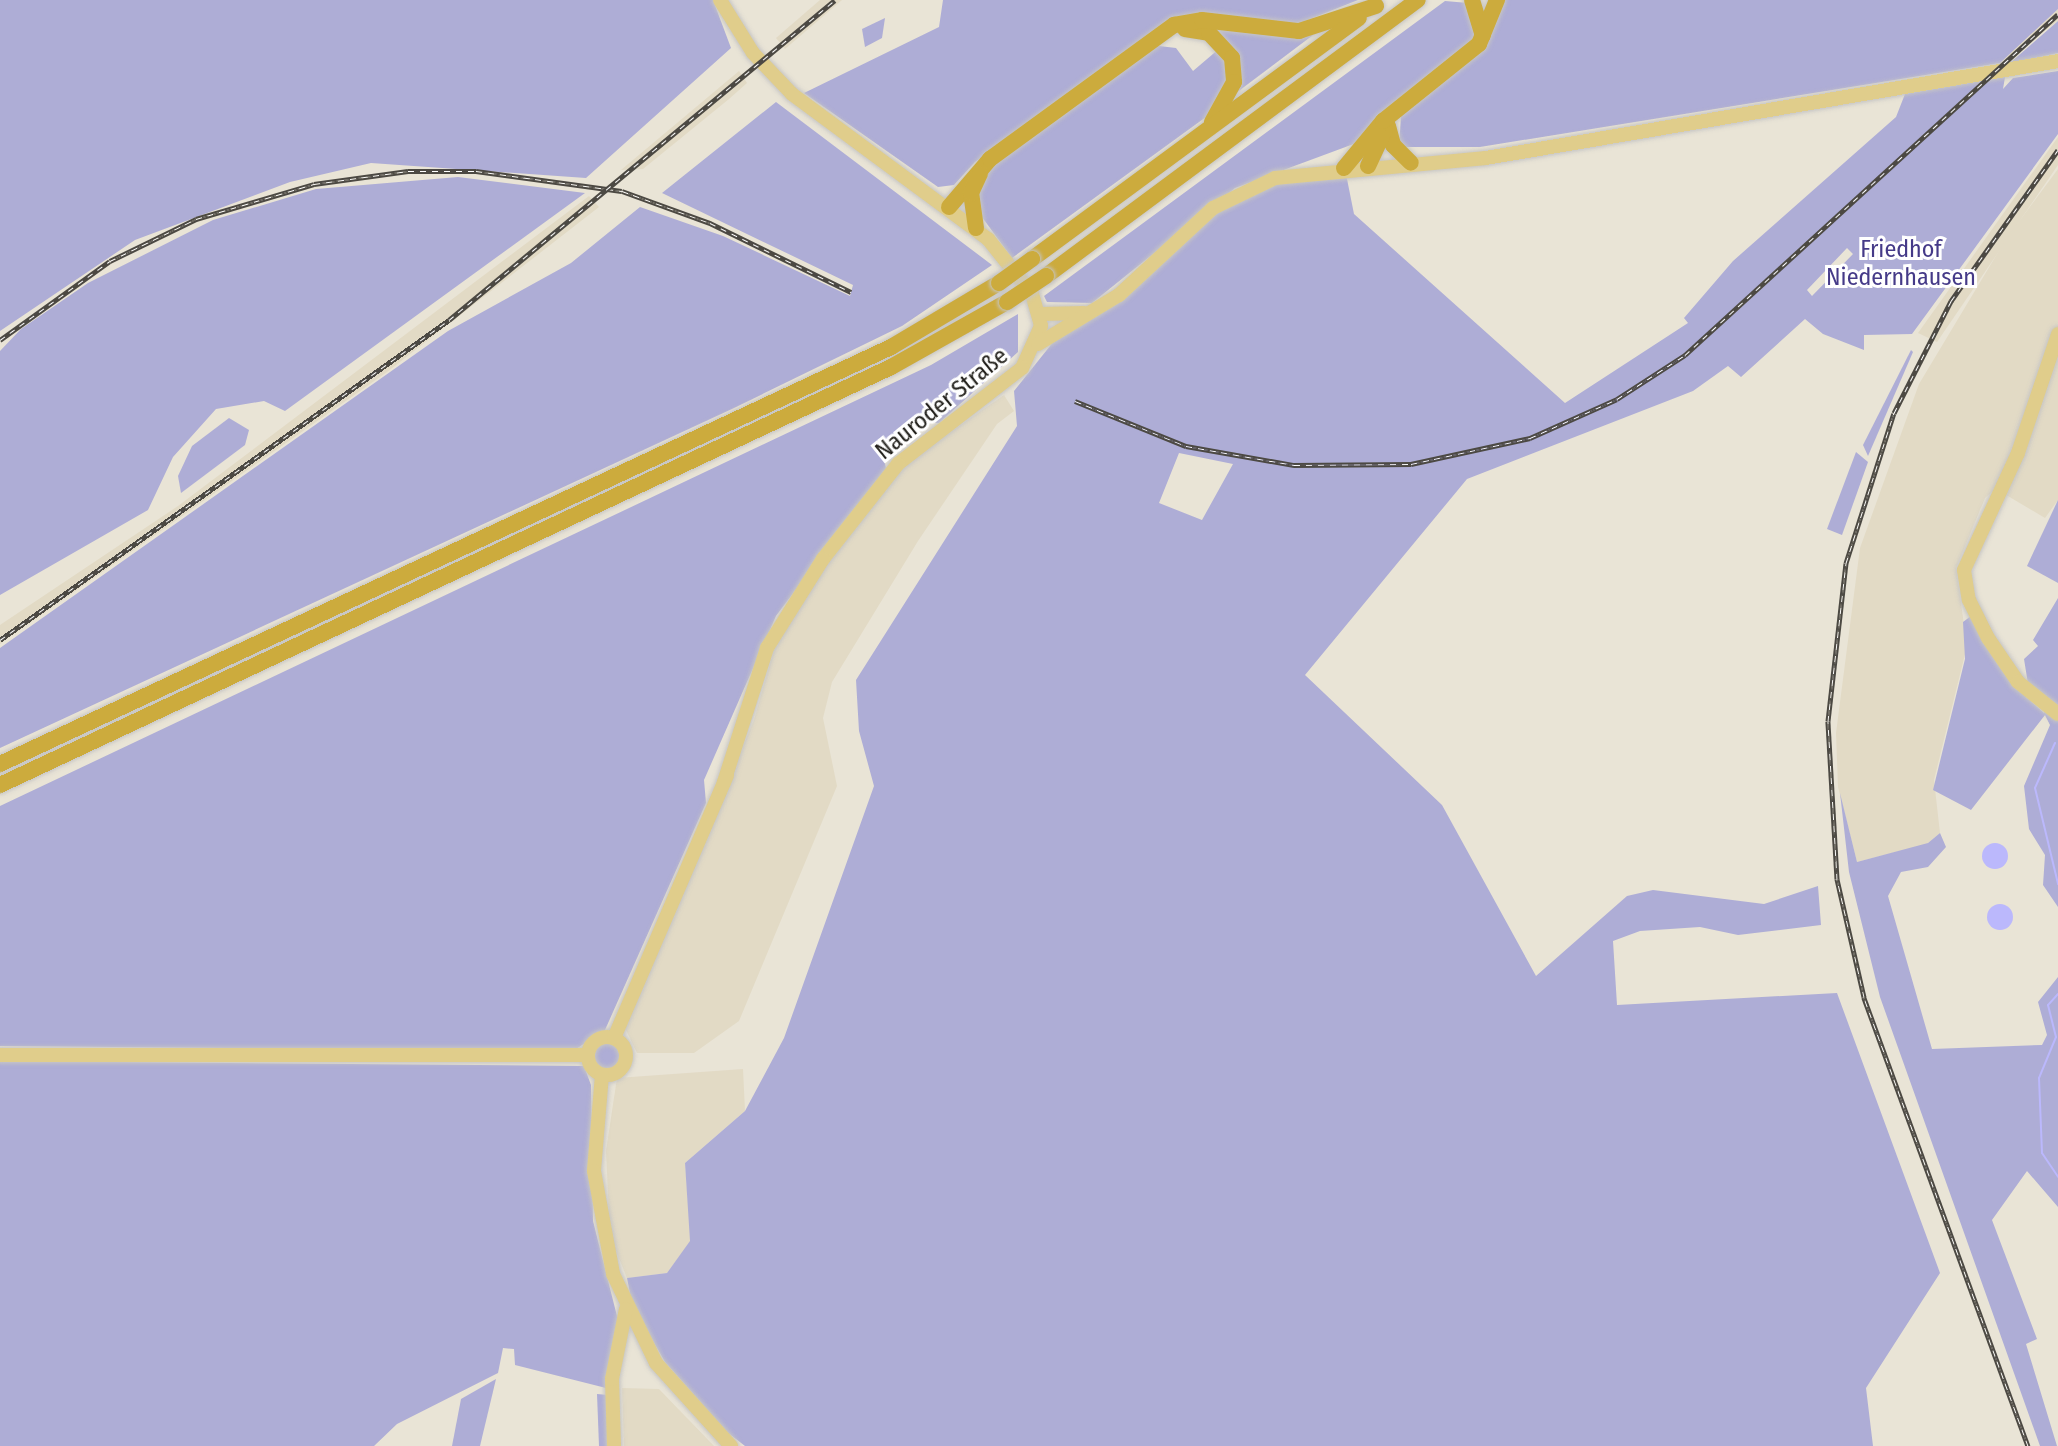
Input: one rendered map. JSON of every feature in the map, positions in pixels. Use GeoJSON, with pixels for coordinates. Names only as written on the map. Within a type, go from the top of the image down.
{"type":"FeatureCollection","features":[{"type":"Feature","properties":{"kind":"highway"},"geometry":{"type":"LineString","coordinates":[[0,785],[891,367],[1007,302],[1046,276],[1418,0]]}},
{"type":"Feature","properties":{"kind":"highway"},"geometry":{"type":"LineString","coordinates":[[1472,0],[1483,37]]}},
{"type":"Feature","properties":{"kind":"highway"},"geometry":{"type":"LineString","coordinates":[[1344,168],[1390,117],[1483,37],[1497,0]]}},
{"type":"Feature","properties":{"kind":"highway"},"geometry":{"type":"LineString","coordinates":[[949,207],[990,159],[1164,32],[1193,20],[1299,31],[1380,3]]}},
{"type":"Feature","properties":{"kind":"highway"},"geometry":{"type":"LineString","coordinates":[[0,764],[880,352],[999,283],[1380,3]]}},
{"type":"Feature","properties":{"kind":"highway"},"geometry":{"type":"LineString","coordinates":[[1164,32],[1209,33],[1232,58],[1230,93],[1209,128]]}},
{"type":"Feature","properties":{"kind":"highway"},"geometry":{"type":"LineString","coordinates":[[1390,117],[1393,145],[1411,163]]}},
{"type":"Feature","properties":{"kind":"highway"},"geometry":{"type":"LineString","coordinates":[[1368,166],[1390,117]]}},
{"type":"Feature","properties":{"kind":"highway"},"geometry":{"type":"LineString","coordinates":[[1368,166],[1372,139]]}},
{"type":"Feature","properties":{"kind":"highway"},"geometry":{"type":"LineString","coordinates":[[949,207],[971,193],[990,159]]}},
{"type":"Feature","properties":{"kind":"highway"},"geometry":{"type":"LineString","coordinates":[[971,193],[976,228]]}},
{"type":"Feature","properties":{"kind":"main road"},"geometry":{"type":"LineString","coordinates":[[720,0],[753,53],[792,94],[976,228],[1010,263],[1040,314],[1068,323]]}},
{"type":"Feature","properties":{"kind":"main road"},"geometry":{"type":"LineString","coordinates":[[1038,344],[1068,323],[1097,310],[1224,201],[1275,178],[1344,168],[1486,158],[2058,61]]}},
{"type":"Feature","properties":{"kind":"main road"},"geometry":{"type":"LineString","coordinates":[[1040,314],[1097,310]]}},
{"type":"Feature","properties":{"kind":"main road","name":"Nauroder Straße"},"geometry":{"type":"LineString","coordinates":[[614,1038],[724,782],[773,638],[886,477],[1022,368],[1038,344],[1040,314]]}},
{"type":"Feature","properties":{"kind":"main road"},"geometry":{"type":"LineString","coordinates":[[2058,334],[2018,453],[1967,551],[1964,579],[1973,609],[2018,682],[2058,714]]}},
{"type":"Feature","properties":{"kind":"main road"},"geometry":{"type":"LineString","coordinates":[[588,1055],[599,1039],[614,1038],[626,1050],[625,1064],[602,1075]]}},
{"type":"Feature","properties":{"kind":"main road"},"geometry":{"type":"LineString","coordinates":[[0,1055],[588,1055]]}},
{"type":"Feature","properties":{"kind":"main road"},"geometry":{"type":"LineString","coordinates":[[588,1055],[602,1075],[596,1195],[626,1309],[645,1345],[680,1396],[731,1446]]}},
{"type":"Feature","properties":{"kind":"main road"},"geometry":{"type":"LineString","coordinates":[[614,1446],[613,1374],[626,1309]]}},
{"type":"Feature","properties":{"kind":"main road"},"geometry":{"type":"LineString","coordinates":[[619,1350],[632,1342],[645,1345]]}},
{"type":"Feature","properties":{"kind":"main road"},"geometry":{"type":"LineString","coordinates":[[613,1374],[645,1345]]}},
{"type":"Feature","properties":{"kind":"shaded area"},"geometry":{"type":"Polygon","coordinates":[[[820,0],[842,0],[785,49],[776,38],[820,0]]]}},
{"type":"Feature","properties":{"kind":"shaded area"},"geometry":{"type":"Polygon","coordinates":[[[2058,9],[2058,21],[2000,63],[2058,9]]]}},
{"type":"Feature","properties":{"kind":"shaded area"},"geometry":{"type":"Polygon","coordinates":[[[739,71],[747,83],[729,99],[643,169],[621,170],[739,71]]]}},
{"type":"Feature","properties":{"kind":"shaded area"},"geometry":{"type":"Polygon","coordinates":[[[2058,137],[2058,165],[1937,342],[1918,333],[2058,137]]]}},
{"type":"Feature","properties":{"kind":"shaded area"},"geometry":{"type":"Polygon","coordinates":[[[2058,169],[2058,500],[2045,518],[1996,489],[1985,498],[1956,568],[1967,646],[1934,780],[1940,833],[1927,844],[1857,862],[1838,787],[1836,733],[1860,548],[1919,384],[2006,239],[2058,169]]]}},
{"type":"Feature","properties":{"kind":"shaded area"},"geometry":{"type":"Polygon","coordinates":[[[589,196],[599,207],[387,372],[0,644],[0,625],[178,506],[589,196]]]}},
{"type":"Feature","properties":{"kind":"shaded area"},"geometry":{"type":"Polygon","coordinates":[[[1004,395],[1014,411],[997,424],[918,541],[832,682],[823,718],[837,786],[739,1021],[694,1053],[637,1053],[625,1028],[754,720],[775,646],[810,585],[900,467],[1004,395]]]}},
{"type":"Feature","properties":{"kind":"shaded area"},"geometry":{"type":"Polygon","coordinates":[[[1995,843],[2004,847],[2008,856],[2004,865],[1995,869],[1986,865],[1982,856],[1986,847],[1995,843]]]}},
{"type":"Feature","properties":{"kind":"shaded area"},"geometry":{"type":"Polygon","coordinates":[[[2000,904],[2009,908],[2013,917],[2009,926],[2000,930],[1991,926],[1987,917],[1991,908],[2000,904]]]}},
{"type":"Feature","properties":{"kind":"shaded area"},"geometry":{"type":"Polygon","coordinates":[[[743,1069],[745,1111],[685,1163],[691,1241],[667,1273],[627,1278],[610,1236],[606,1151],[617,1078],[743,1069]]]}},
{"type":"Feature","properties":{"kind":"shaded area"},"geometry":{"type":"Polygon","coordinates":[[[622,1388],[659,1389],[714,1446],[624,1446],[622,1388]]]}},
{"type":"Feature","properties":{"kind":"green space"},"geometry":{"type":"Polygon","coordinates":[[[0,0],[713,0],[731,48],[586,178],[371,163],[290,182],[135,240],[0,331],[0,0]]]}},
{"type":"Feature","properties":{"kind":"green space"},"geometry":{"type":"Polygon","coordinates":[[[943,0],[1358,0],[1300,23],[1170,21],[975,162],[954,185],[938,187],[804,93],[939,27],[943,0]]]}},
{"type":"Feature","properties":{"kind":"green space"},"geometry":{"type":"Polygon","coordinates":[[[1503,0],[2058,0],[2058,9],[2000,63],[1480,147],[1399,147],[1401,116],[1486,46],[1503,0]]]}},
{"type":"Feature","properties":{"kind":"green space"},"geometry":{"type":"Polygon","coordinates":[[[1445,1],[1468,3],[1478,36],[1359,142],[1235,188],[1092,303],[1047,302],[1044,296],[1445,1]]]}},
{"type":"Feature","properties":{"kind":"green space"},"geometry":{"type":"Polygon","coordinates":[[[885,18],[882,38],[865,47],[862,29],[885,18]]]}},
{"type":"Feature","properties":{"kind":"green space"},"geometry":{"type":"Polygon","coordinates":[[[2058,21],[2058,53],[2010,63],[2058,21]]]}},
{"type":"Feature","properties":{"kind":"green space"},"geometry":{"type":"Polygon","coordinates":[[[1204,24],[1288,36],[1313,35],[1236,93],[1239,79],[1204,24]]]}},
{"type":"Feature","properties":{"kind":"green space"},"geometry":{"type":"Polygon","coordinates":[[[1151,45],[1176,48],[1193,71],[1220,48],[1229,76],[1206,117],[1012,258],[979,213],[976,188],[999,157],[1151,45]]]}},
{"type":"Feature","properties":{"kind":"green space","name":"Friedhof Niedernhausen"},"geometry":{"type":"Polygon","coordinates":[[[2058,71],[2058,134],[1912,334],[1864,335],[1864,350],[1823,334],[1805,319],[1741,377],[1728,366],[1693,391],[1467,479],[1305,675],[1442,805],[1536,976],[1627,896],[1653,890],[1764,904],[1818,886],[1821,925],[1738,935],[1700,927],[1640,931],[1613,941],[1617,1005],[1837,993],[1940,1273],[1866,1388],[1873,1446],[745,1446],[727,1432],[665,1362],[632,1304],[627,1278],[667,1273],[690,1241],[685,1163],[745,1111],[784,1038],[874,786],[859,731],[856,680],[1017,426],[1014,391],[1054,341],[1115,305],[1217,212],[1277,184],[1346,174],[1354,214],[1565,403],[1688,323],[1684,318],[1733,261],[1896,117],[1905,94],[2005,77],[2003,89],[2013,78],[2058,71]],[[1847,248],[1807,290],[1812,296],[1853,254],[1847,248]],[[1179,453],[1159,503],[1202,520],[1233,464],[1179,453]]]}},
{"type":"Feature","properties":{"kind":"green space"},"geometry":{"type":"Polygon","coordinates":[[[776,102],[992,265],[902,326],[732,409],[0,748],[0,648],[448,331],[571,263],[640,207],[723,236],[850,296],[853,285],[662,193],[776,102]]]}},
{"type":"Feature","properties":{"kind":"green space"},"geometry":{"type":"Polygon","coordinates":[[[458,177],[585,193],[285,411],[264,401],[216,409],[173,457],[148,510],[0,595],[0,351],[21,329],[88,283],[213,220],[316,189],[458,177]]]}},
{"type":"Feature","properties":{"kind":"green space"},"geometry":{"type":"Polygon","coordinates":[[[1018,314],[1018,352],[939,423],[915,421],[883,451],[886,469],[776,616],[704,780],[706,803],[605,1030],[576,1049],[550,1051],[0,1046],[0,806],[931,365],[1018,314]]]}},
{"type":"Feature","properties":{"kind":"green space"},"geometry":{"type":"Polygon","coordinates":[[[1911,350],[1913,352],[1868,456],[1863,445],[1911,350]]]}},
{"type":"Feature","properties":{"kind":"green space"},"geometry":{"type":"Polygon","coordinates":[[[229,418],[249,430],[245,445],[181,493],[178,476],[192,446],[229,418]]]}},
{"type":"Feature","properties":{"kind":"green space"},"geometry":{"type":"Polygon","coordinates":[[[1856,452],[1868,462],[1842,535],[1827,529],[1856,452]]]}},
{"type":"Feature","properties":{"kind":"green space"},"geometry":{"type":"Polygon","coordinates":[[[2058,500],[2058,583],[2027,566],[2058,500]]]}},
{"type":"Feature","properties":{"kind":"green space"},"geometry":{"type":"Polygon","coordinates":[[[2058,598],[2058,907],[2043,885],[2045,855],[2029,829],[2024,786],[2050,725],[2045,715],[1971,810],[1933,790],[1965,659],[1963,622],[1971,616],[2013,685],[2044,713],[2049,700],[2028,684],[2024,659],[2038,646],[2033,640],[2058,598]]]}},
{"type":"Feature","properties":{"kind":"green space"},"geometry":{"type":"Polygon","coordinates":[[[1840,793],[1857,862],[1928,843],[1940,833],[1946,847],[1928,867],[1901,872],[1888,896],[1932,1049],[2042,1045],[2047,1035],[2038,1002],[2058,977],[2058,1207],[2027,1171],[1992,1220],[2037,1339],[2026,1344],[2057,1446],[2040,1446],[1880,997],[1849,872],[1840,793]]]}},
{"type":"Feature","properties":{"kind":"green space"},"geometry":{"type":"Polygon","coordinates":[[[607,1041],[617,1046],[622,1056],[617,1066],[607,1071],[597,1066],[592,1056],[597,1046],[607,1041]]]}},
{"type":"Feature","properties":{"kind":"green space"},"geometry":{"type":"Polygon","coordinates":[[[0,1061],[584,1066],[591,1085],[593,1221],[619,1324],[606,1388],[515,1365],[514,1349],[503,1348],[498,1373],[397,1424],[374,1446],[0,1446],[0,1061]]]}},
{"type":"Feature","properties":{"kind":"green space"},"geometry":{"type":"Polygon","coordinates":[[[496,1379],[480,1446],[452,1446],[461,1399],[496,1379]]]}},
{"type":"Feature","properties":{"kind":"green space"},"geometry":{"type":"Polygon","coordinates":[[[597,1394],[608,1395],[609,1446],[599,1446],[597,1394]]]}},
{"type":"Feature","properties":{"kind":"waterway"},"geometry":{"type":"LineString","coordinates":[[2055,743],[2035,788],[2058,884]]}},
{"type":"Feature","properties":{"kind":"waterway"},"geometry":{"type":"LineString","coordinates":[[2058,994],[2048,1005],[2056,1037],[2039,1078],[2042,1153],[2058,1177]]}},
{"type":"Feature","properties":{"kind":"railway"},"geometry":{"type":"LineString","coordinates":[[0,640],[449,320],[835,0]]}},
{"type":"Feature","properties":{"kind":"railway"},"geometry":{"type":"LineString","coordinates":[[1075,401],[1186,446],[1294,465],[1411,464],[1530,438],[1617,399],[1685,355],[2058,14]]}},
{"type":"Feature","properties":{"kind":"railway"},"geometry":{"type":"LineString","coordinates":[[2028,1446],[1864,997],[1837,879],[1828,721],[1846,563],[1894,413],[1951,301],[2058,150]]}},
{"type":"Feature","properties":{"kind":"railway"},"geometry":{"type":"LineString","coordinates":[[0,340],[110,261],[196,219],[314,184],[408,171],[476,171],[622,191],[710,223],[851,292]]}}]}
